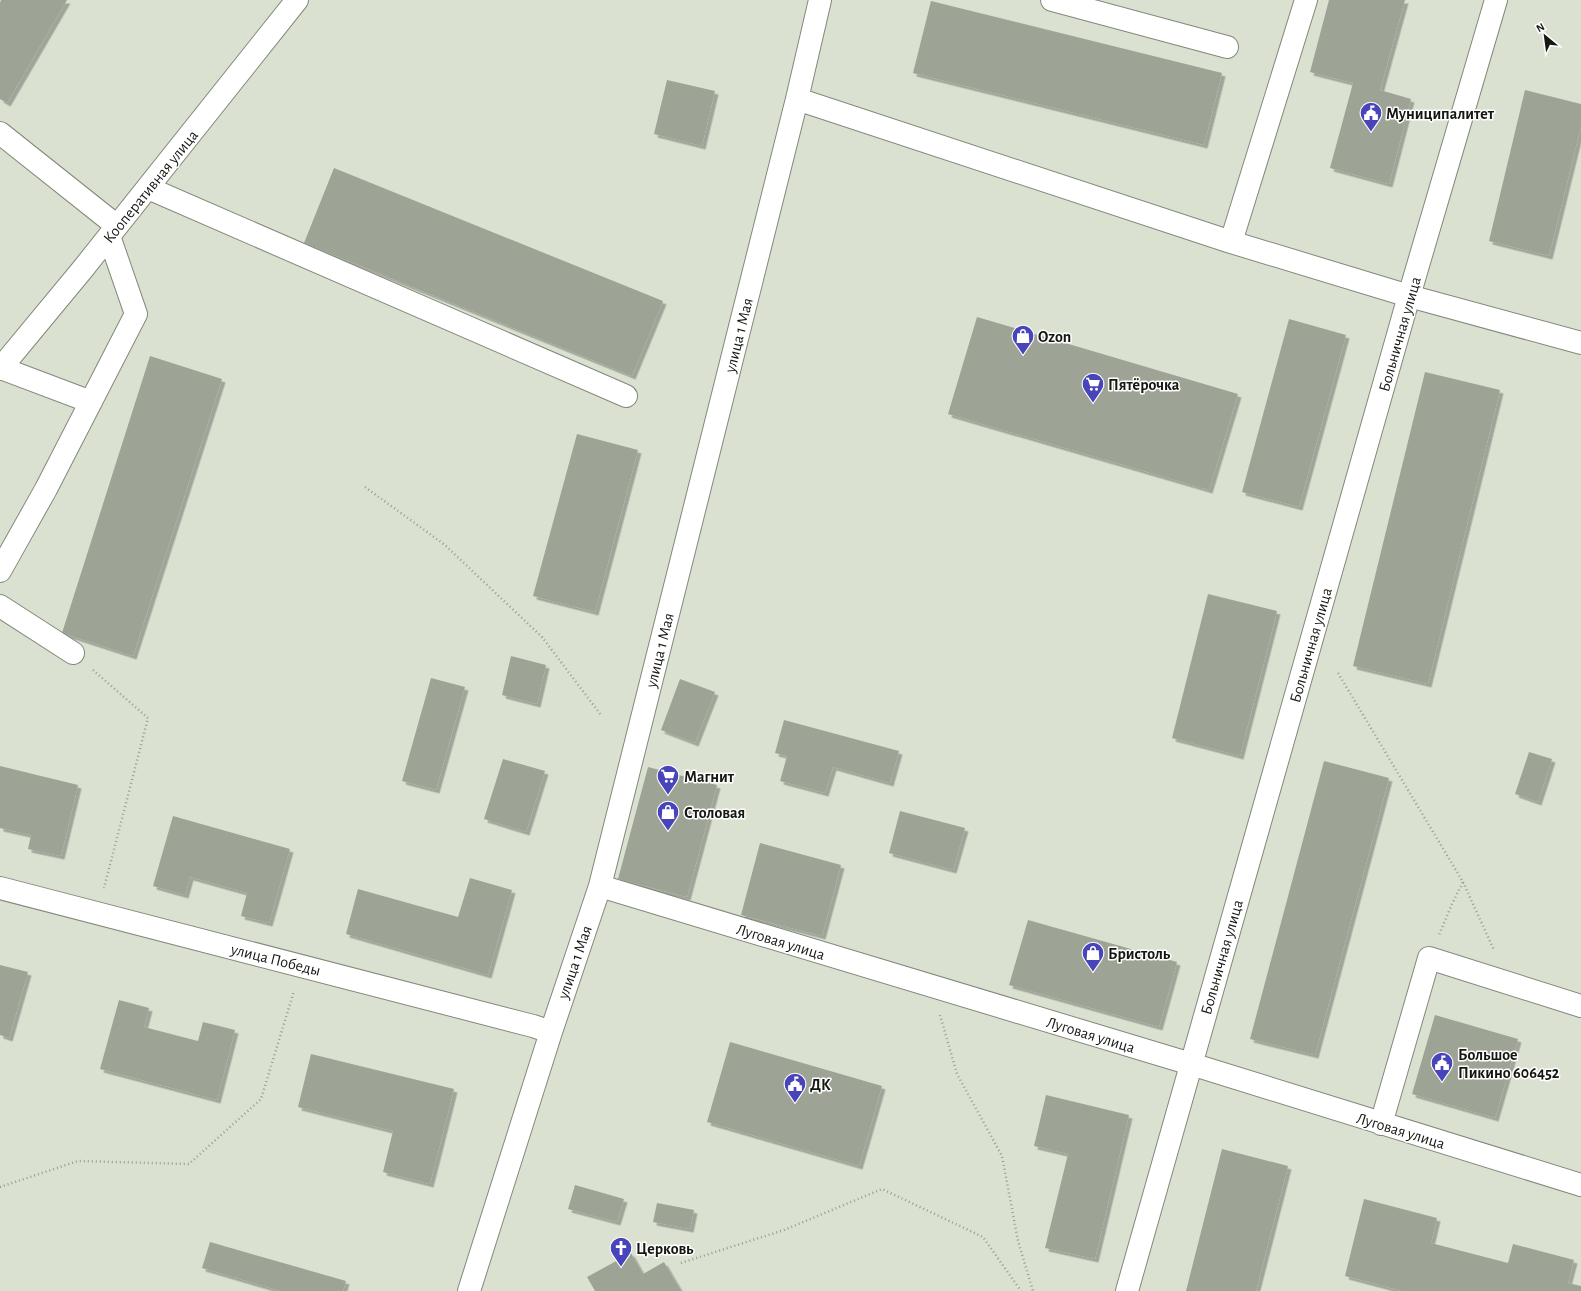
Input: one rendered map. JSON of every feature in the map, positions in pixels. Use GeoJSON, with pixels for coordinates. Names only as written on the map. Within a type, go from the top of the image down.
{"type":"FeatureCollection","features":[{"type":"Feature","properties":{"kind":"street","name":"Кооперативная улица"},"geometry":{"type":"LineString","coordinates":[[1,368],[148,188],[297,0]]}},
{"type":"Feature","properties":{"kind":"street","name":"улица 1 Мая"},"geometry":{"type":"LineString","coordinates":[[469,1291],[551,1032],[600,886],[797,99],[820,0]]}},
{"type":"Feature","properties":{"kind":"street"},"geometry":{"type":"LineString","coordinates":[[1052,0],[1227,47]]}},
{"type":"Feature","properties":{"kind":"street"},"geometry":{"type":"LineString","coordinates":[[1231,242],[1306,0]]}},
{"type":"Feature","properties":{"kind":"street","name":"Больничная улица"},"geometry":{"type":"LineString","coordinates":[[1126,1291],[1409,296],[1496,0]]}},
{"type":"Feature","properties":{"kind":"street"},"geometry":{"type":"LineString","coordinates":[[797,99],[1231,242],[1409,296],[1581,343]]}},
{"type":"Feature","properties":{"kind":"street"},"geometry":{"type":"LineString","coordinates":[[0,133],[113,231],[136,314],[46,489],[0,571]]}},
{"type":"Feature","properties":{"kind":"street"},"geometry":{"type":"LineString","coordinates":[[148,188],[626,396]]}},
{"type":"Feature","properties":{"kind":"street"},"geometry":{"type":"LineString","coordinates":[[1,368],[91,402]]}},
{"type":"Feature","properties":{"kind":"street"},"geometry":{"type":"LineString","coordinates":[[0,606],[73,653]]}},
{"type":"Feature","properties":{"kind":"street","name":"Луговая улица"},"geometry":{"type":"LineString","coordinates":[[600,886],[1191,1064],[1581,1185]]}},
{"type":"Feature","properties":{"kind":"street","name":"улица Победы"},"geometry":{"type":"LineString","coordinates":[[0,888],[518,1022],[551,1032]]}},
{"type":"Feature","properties":{"kind":"street"},"geometry":{"type":"LineString","coordinates":[[1381,1124],[1429,958],[1581,1006]]}},
{"type":"Feature","properties":{"kind":"path"},"geometry":{"type":"LineString","coordinates":[[365,487],[445,545],[542,637],[601,715]]}},
{"type":"Feature","properties":{"kind":"path"},"geometry":{"type":"LineString","coordinates":[[73,653],[148,718],[98,913]]}},
{"type":"Feature","properties":{"kind":"path"},"geometry":{"type":"LineString","coordinates":[[1338,673],[1463,882],[1510,983]]}},
{"type":"Feature","properties":{"kind":"path"},"geometry":{"type":"LineString","coordinates":[[1429,958],[1463,882]]}},
{"type":"Feature","properties":{"kind":"path"},"geometry":{"type":"LineString","coordinates":[[0,1187],[78,1161],[189,1164],[261,1099],[294,991]]}},
{"type":"Feature","properties":{"kind":"path"},"geometry":{"type":"LineString","coordinates":[[938,1009],[957,1074],[1002,1156],[1018,1241],[1033,1291]]}},
{"type":"Feature","properties":{"kind":"path"},"geometry":{"type":"LineString","coordinates":[[680,1263],[784,1230],[882,1189],[983,1237],[1021,1291]]}},
{"type":"Feature","properties":{"kind":"building"},"geometry":{"type":"Polygon","coordinates":[[[1,0],[67,0],[7,103],[0,99],[1,0]]]}},
{"type":"Feature","properties":{"kind":"building"},"geometry":{"type":"Polygon","coordinates":[[[1329,0],[1405,0],[1380,90],[1411,99],[1389,184],[1330,168],[1353,83],[1310,72],[1329,0]]]}},
{"type":"Feature","properties":{"kind":"building"},"geometry":{"type":"Polygon","coordinates":[[[931,1],[1222,73],[1204,145],[913,73],[931,1]]]}},
{"type":"Feature","properties":{"kind":"building"},"geometry":{"type":"Polygon","coordinates":[[[667,80],[715,91],[702,146],[654,134],[667,80]]]}},
{"type":"Feature","properties":{"kind":"building"},"geometry":{"type":"Polygon","coordinates":[[[1525,90],[1581,104],[1581,126],[1549,256],[1489,241],[1525,90]]]}},
{"type":"Feature","properties":{"kind":"building"},"geometry":{"type":"Polygon","coordinates":[[[334,168],[663,301],[632,376],[304,243],[334,168]]]}},
{"type":"Feature","properties":{"kind":"building","name":"Пятёрочка"},"geometry":{"type":"Polygon","coordinates":[[[977,317],[1238,394],[1209,490],[948,414],[977,317]]]}},
{"type":"Feature","properties":{"kind":"building"},"geometry":{"type":"Polygon","coordinates":[[[1289,319],[1346,335],[1299,507],[1242,492],[1289,319]]]}},
{"type":"Feature","properties":{"kind":"building"},"geometry":{"type":"Polygon","coordinates":[[[150,356],[222,379],[133,656],[62,633],[150,356]]]}},
{"type":"Feature","properties":{"kind":"building"},"geometry":{"type":"Polygon","coordinates":[[[1425,372],[1500,390],[1428,684],[1353,666],[1425,372]]]}},
{"type":"Feature","properties":{"kind":"building"},"geometry":{"type":"Polygon","coordinates":[[[577,434],[638,450],[595,612],[533,596],[577,434]]]}},
{"type":"Feature","properties":{"kind":"building"},"geometry":{"type":"Polygon","coordinates":[[[1208,594],[1277,611],[1240,756],[1172,738],[1208,594]]]}},
{"type":"Feature","properties":{"kind":"building"},"geometry":{"type":"Polygon","coordinates":[[[511,656],[546,665],[537,704],[502,695],[511,656]]]}},
{"type":"Feature","properties":{"kind":"building"},"geometry":{"type":"Polygon","coordinates":[[[431,678],[465,687],[436,790],[402,781],[431,678]]]}},
{"type":"Feature","properties":{"kind":"building"},"geometry":{"type":"Polygon","coordinates":[[[680,679],[715,692],[695,743],[661,730],[680,679]]]}},
{"type":"Feature","properties":{"kind":"building"},"geometry":{"type":"Polygon","coordinates":[[[784,720],[899,751],[890,783],[833,767],[825,793],[780,781],[787,756],[775,753],[784,720]]]}},
{"type":"Feature","properties":{"kind":"building"},"geometry":{"type":"Polygon","coordinates":[[[1529,752],[1552,759],[1538,802],[1515,794],[1529,752]]]}},
{"type":"Feature","properties":{"kind":"building"},"geometry":{"type":"Polygon","coordinates":[[[503,759],[545,771],[526,832],[484,819],[503,759]]]}},
{"type":"Feature","properties":{"kind":"building"},"geometry":{"type":"Polygon","coordinates":[[[1324,761],[1389,778],[1315,1055],[1250,1039],[1324,761]]]}},
{"type":"Feature","properties":{"kind":"building"},"geometry":{"type":"Polygon","coordinates":[[[0,766],[78,785],[61,856],[28,849],[31,835],[0,828],[0,766]]]}},
{"type":"Feature","properties":{"kind":"building","name":"Столовая"},"geometry":{"type":"Polygon","coordinates":[[[648,767],[717,785],[687,897],[618,879],[648,767]]]}},
{"type":"Feature","properties":{"kind":"building"},"geometry":{"type":"Polygon","coordinates":[[[900,811],[965,828],[953,870],[889,853],[900,811]]]}},
{"type":"Feature","properties":{"kind":"building"},"geometry":{"type":"Polygon","coordinates":[[[173,816],[290,849],[269,923],[241,916],[247,893],[190,877],[185,895],[153,886],[173,816]]]}},
{"type":"Feature","properties":{"kind":"building"},"geometry":{"type":"Polygon","coordinates":[[[760,843],[841,865],[822,936],[741,915],[760,843]]]}},
{"type":"Feature","properties":{"kind":"building"},"geometry":{"type":"Polygon","coordinates":[[[470,878],[512,890],[488,975],[346,934],[358,889],[458,917],[470,878]]]}},
{"type":"Feature","properties":{"kind":"building","name":"Бристоль"},"geometry":{"type":"Polygon","coordinates":[[[1028,920],[1177,962],[1159,1027],[1009,985],[1028,920]]]}},
{"type":"Feature","properties":{"kind":"building"},"geometry":{"type":"Polygon","coordinates":[[[0,965],[28,972],[9,1038],[0,1035],[0,965]]]}},
{"type":"Feature","properties":{"kind":"building"},"geometry":{"type":"Polygon","coordinates":[[[119,1000],[149,1008],[144,1027],[198,1041],[203,1022],[235,1030],[217,1100],[100,1069],[119,1000]]]}},
{"type":"Feature","properties":{"kind":"building"},"geometry":{"type":"Polygon","coordinates":[[[1435,1015],[1518,1039],[1495,1118],[1412,1094],[1435,1015]]]}},
{"type":"Feature","properties":{"kind":"building","name":"ДК"},"geometry":{"type":"Polygon","coordinates":[[[730,1042],[882,1086],[859,1166],[707,1122],[730,1042]]]}},
{"type":"Feature","properties":{"kind":"building"},"geometry":{"type":"Polygon","coordinates":[[[311,1054],[454,1089],[430,1184],[383,1172],[393,1131],[298,1107],[311,1054]]]}},
{"type":"Feature","properties":{"kind":"building"},"geometry":{"type":"Polygon","coordinates":[[[1046,1095],[1129,1115],[1095,1259],[1045,1248],[1068,1154],[1034,1146],[1046,1095]]]}},
{"type":"Feature","properties":{"kind":"building"},"geometry":{"type":"Polygon","coordinates":[[[1222,1149],[1288,1166],[1256,1291],[1186,1291],[1222,1149]]]}},
{"type":"Feature","properties":{"kind":"building"},"geometry":{"type":"Polygon","coordinates":[[[575,1185],[624,1199],[617,1222],[568,1209],[575,1185]]]}},
{"type":"Feature","properties":{"kind":"building"},"geometry":{"type":"Polygon","coordinates":[[[1364,1199],[1437,1218],[1431,1243],[1508,1263],[1513,1244],[1574,1260],[1568,1283],[1581,1286],[1581,1291],[1402,1291],[1345,1276],[1364,1199]]]}},
{"type":"Feature","properties":{"kind":"building"},"geometry":{"type":"Polygon","coordinates":[[[657,1203],[694,1210],[690,1229],[653,1222],[657,1203]]]}},
{"type":"Feature","properties":{"kind":"building"},"geometry":{"type":"Polygon","coordinates":[[[210,1242],[346,1281],[343,1291],[281,1291],[202,1268],[210,1242]]]}},
{"type":"Feature","properties":{"kind":"building","name":"Церковь"},"geometry":{"type":"Polygon","coordinates":[[[631,1253],[643,1274],[664,1262],[681,1291],[595,1291],[587,1277],[631,1253]]]}},
{"type":"Feature","properties":{"kind":"place","name":"Муниципалитет"},"geometry":{"type":"Point","coordinates":[1371,132]}},
{"type":"Feature","properties":{"kind":"place","name":"Ozon"},"geometry":{"type":"Point","coordinates":[1023,356]}},
{"type":"Feature","properties":{"kind":"place","name":"Пятёрочка"},"geometry":{"type":"Point","coordinates":[1093,404]}},
{"type":"Feature","properties":{"kind":"place","name":"Магнит"},"geometry":{"type":"Point","coordinates":[668,796]}},
{"type":"Feature","properties":{"kind":"place","name":"Столовая"},"geometry":{"type":"Point","coordinates":[668,832]}},
{"type":"Feature","properties":{"kind":"place","name":"Бристоль"},"geometry":{"type":"Point","coordinates":[1093,972]}},
{"type":"Feature","properties":{"kind":"place","name":"Большое Пикино 606452"},"geometry":{"type":"Point","coordinates":[1442,1082]}},
{"type":"Feature","properties":{"kind":"place","name":"ДК"},"geometry":{"type":"Point","coordinates":[795,1104]}},
{"type":"Feature","properties":{"kind":"place","name":"Церковь"},"geometry":{"type":"Point","coordinates":[621,1268]}}]}
